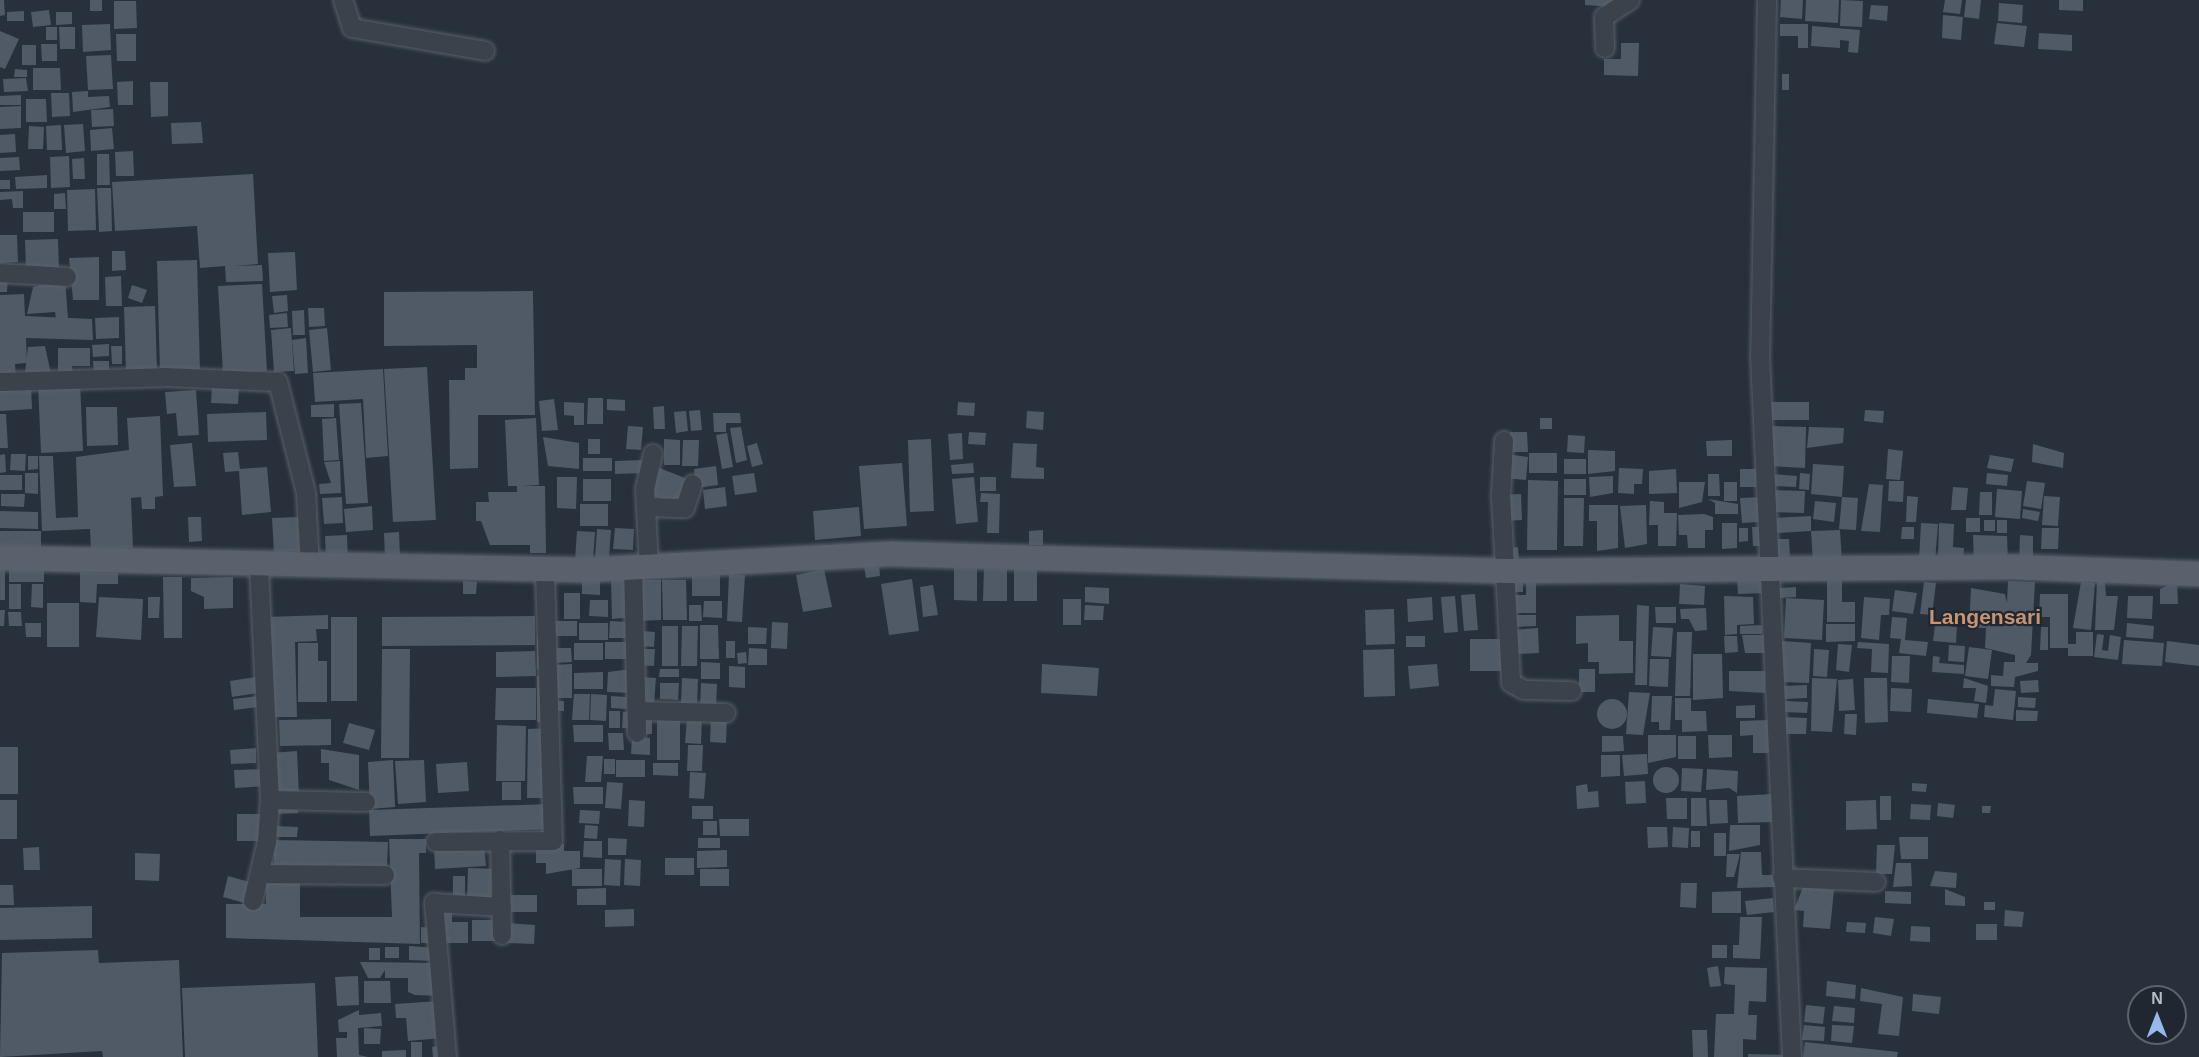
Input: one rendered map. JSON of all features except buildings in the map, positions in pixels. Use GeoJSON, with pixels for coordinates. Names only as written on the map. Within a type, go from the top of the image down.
{"type":"FeatureCollection","features":[{"type":"Feature","properties":{"kind":"main road"},"geometry":{"type":"LineString","coordinates":[[0,558],[259,566],[544,570],[641,568],[894,554],[1507,571],[2014,567],[2199,574]]}},
{"type":"Feature","properties":{"kind":"street"},"geometry":{"type":"LineString","coordinates":[[343,0],[352,28],[485,51]]}},
{"type":"Feature","properties":{"kind":"street"},"geometry":{"type":"LineString","coordinates":[[1605,48],[1604,16],[1630,0]]}},
{"type":"Feature","properties":{"kind":"street"},"geometry":{"type":"LineString","coordinates":[[1767,0],[1760,355],[1782,878],[1792,1057]]}},
{"type":"Feature","properties":{"kind":"street"},"geometry":{"type":"LineString","coordinates":[[0,273],[66,277]]}},
{"type":"Feature","properties":{"kind":"street"},"geometry":{"type":"LineString","coordinates":[[0,382],[272,378],[282,388],[306,493],[310,567]]}},
{"type":"Feature","properties":{"kind":"street"},"geometry":{"type":"LineString","coordinates":[[1504,441],[1501,496],[1507,571],[1511,683],[1524,690],[1572,691]]}},
{"type":"Feature","properties":{"kind":"street"},"geometry":{"type":"LineString","coordinates":[[637,734],[641,568],[649,507],[645,489],[653,454]]}},
{"type":"Feature","properties":{"kind":"street"},"geometry":{"type":"LineString","coordinates":[[649,507],[685,508],[693,484]]}},
{"type":"Feature","properties":{"kind":"street"},"geometry":{"type":"LineString","coordinates":[[253,900],[260,874],[270,800],[259,566]]}},
{"type":"Feature","properties":{"kind":"street"},"geometry":{"type":"LineString","coordinates":[[436,842],[553,841],[544,570]]}},
{"type":"Feature","properties":{"kind":"street"},"geometry":{"type":"LineString","coordinates":[[637,711],[726,713]]}},
{"type":"Feature","properties":{"kind":"street"},"geometry":{"type":"LineString","coordinates":[[270,800],[366,802]]}},
{"type":"Feature","properties":{"kind":"street"},"geometry":{"type":"LineString","coordinates":[[500,840],[502,935]]}},
{"type":"Feature","properties":{"kind":"street"},"geometry":{"type":"LineString","coordinates":[[260,874],[385,875]]}},
{"type":"Feature","properties":{"kind":"street"},"geometry":{"type":"LineString","coordinates":[[1782,878],[1876,882]]}},
{"type":"Feature","properties":{"kind":"street"},"geometry":{"type":"LineString","coordinates":[[447,1057],[434,903],[502,907]]}},
{"type":"Feature","properties":{"kind":"district","name":"Langensari"},"geometry":{"type":"Point","coordinates":[1985,617]}}]}
